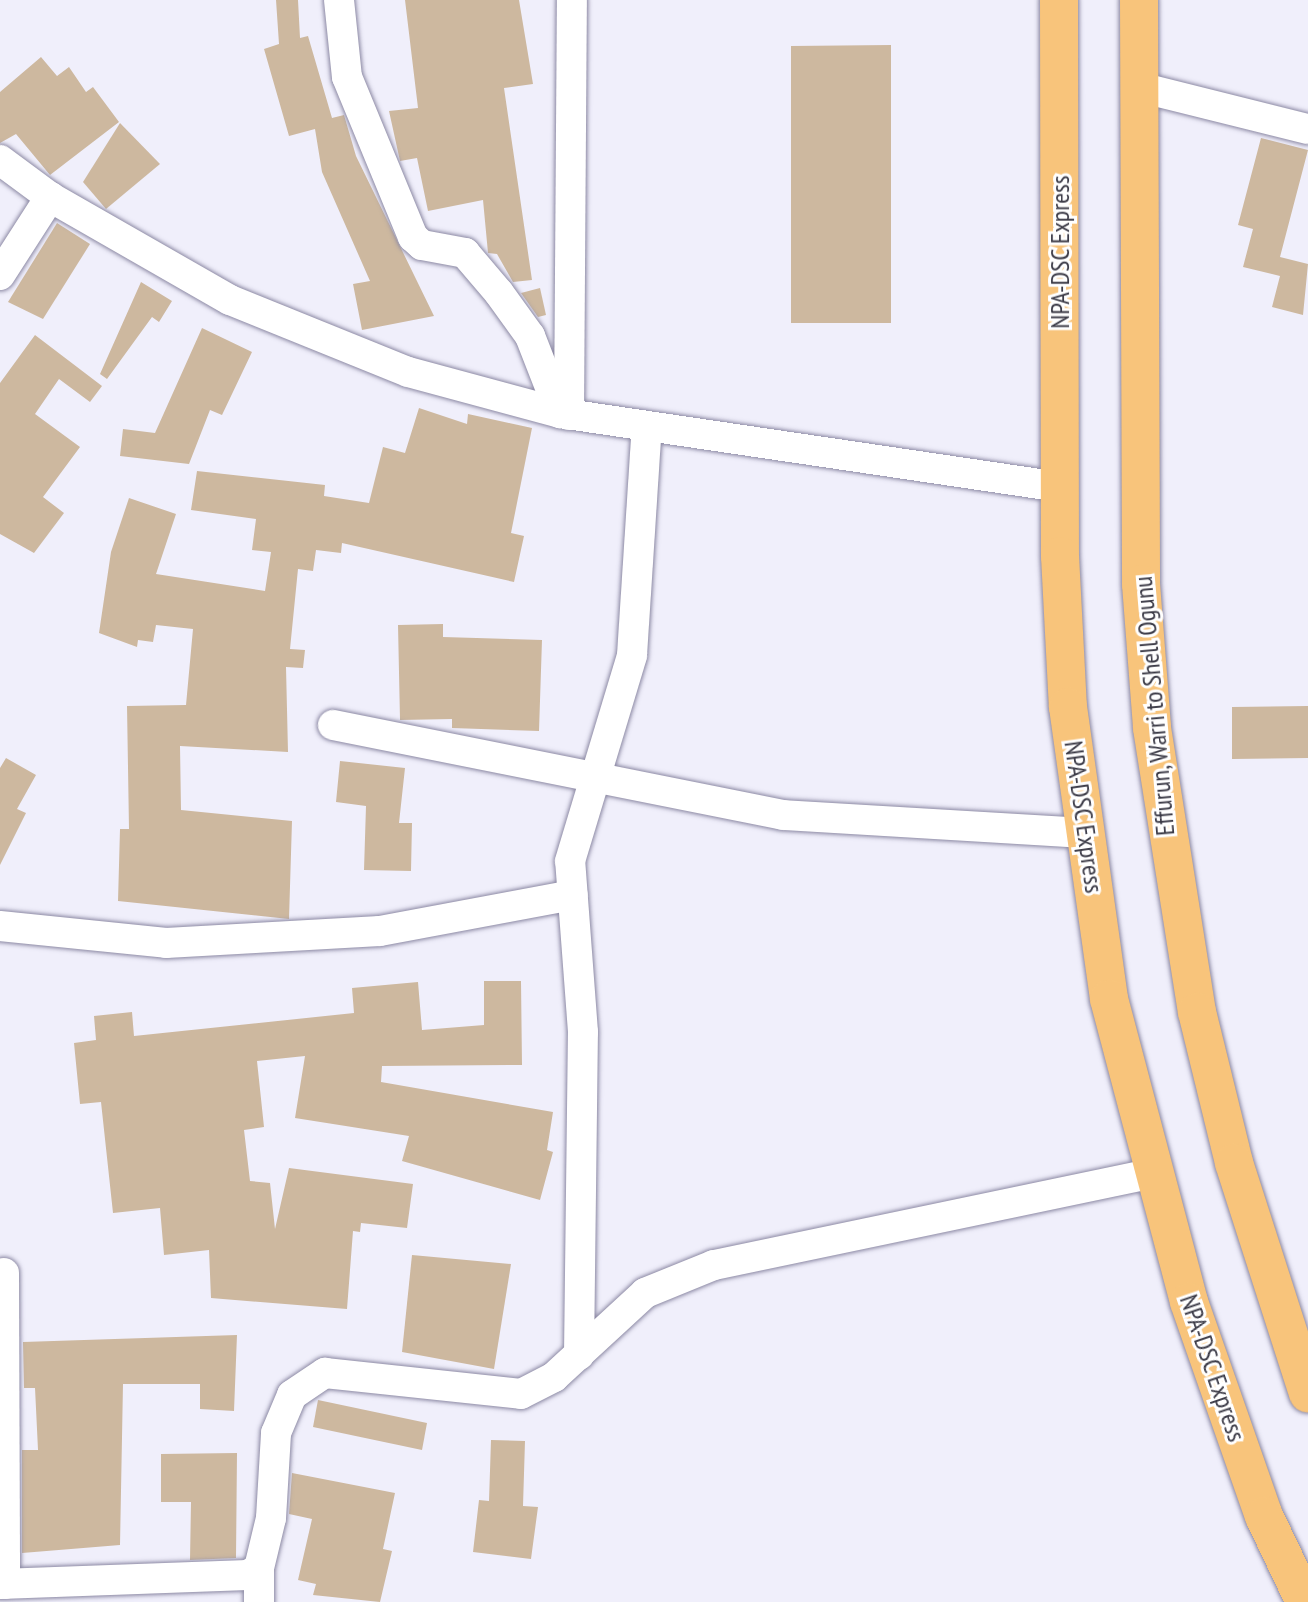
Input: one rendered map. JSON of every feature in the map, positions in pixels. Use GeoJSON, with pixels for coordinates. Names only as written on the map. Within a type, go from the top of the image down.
{"type":"FeatureCollection","features":[{"type":"Feature","properties":{"kind":"main road","name":"NPA-DSC Express"},"geometry":{"type":"LineString","coordinates":[[1059,0],[1060,487],[1068,707],[1110,999],[1189,1303],[1264,1516],[1304,1602]]}},
{"type":"Feature","properties":{"kind":"main road","name":"Effurun, Warri to Shell Ogunu"},"geometry":{"type":"LineString","coordinates":[[1139,0],[1141,584],[1171,879],[1234,1163],[1308,1393]]}},
{"type":"Feature","properties":{"kind":"street"},"geometry":{"type":"LineString","coordinates":[[339,0],[347,78],[413,237],[422,246],[465,253],[499,293],[530,336],[565,414]]}},
{"type":"Feature","properties":{"kind":"street"},"geometry":{"type":"LineString","coordinates":[[565,414],[572,0]]}},
{"type":"Feature","properties":{"kind":"street"},"geometry":{"type":"LineString","coordinates":[[1139,87],[1308,129]]}},
{"type":"Feature","properties":{"kind":"street"},"geometry":{"type":"LineString","coordinates":[[0,160],[50,197],[230,300],[408,372],[565,414],[1060,487]]}},
{"type":"Feature","properties":{"kind":"street"},"geometry":{"type":"LineString","coordinates":[[0,275],[50,197]]}},
{"type":"Feature","properties":{"kind":"street"},"geometry":{"type":"LineString","coordinates":[[579,1354],[583,1032],[570,861],[591,776],[632,655],[647,426]]}},
{"type":"Feature","properties":{"kind":"street"},"geometry":{"type":"LineString","coordinates":[[333,725],[783,815],[1086,833]]}},
{"type":"Feature","properties":{"kind":"street"},"geometry":{"type":"LineString","coordinates":[[0,926],[166,943],[380,931],[573,895]]}},
{"type":"Feature","properties":{"kind":"street"},"geometry":{"type":"LineString","coordinates":[[259,1602],[258,1568],[271,1518],[276,1433],[292,1395],[325,1373],[521,1394],[579,1354],[645,1293],[714,1265],[1155,1173]]}},
{"type":"Feature","properties":{"kind":"street"},"geometry":{"type":"LineString","coordinates":[[4,1273],[3,1584],[236,1578],[258,1568]]}},
{"type":"Feature","properties":{"kind":"building"},"geometry":{"type":"Polygon","coordinates":[[[276,0],[298,0],[300,38],[308,36],[332,118],[344,115],[356,156],[434,316],[362,330],[353,284],[370,281],[322,172],[315,129],[289,136],[264,49],[279,44],[276,0]]]}},
{"type":"Feature","properties":{"kind":"building"},"geometry":{"type":"Polygon","coordinates":[[[405,0],[519,0],[533,84],[504,88],[532,280],[513,282],[497,254],[488,253],[483,200],[428,211],[417,158],[400,161],[389,111],[418,108],[405,0]]]}},
{"type":"Feature","properties":{"kind":"building"},"geometry":{"type":"Polygon","coordinates":[[[891,45],[891,323],[791,323],[791,46],[891,45]]]}},
{"type":"Feature","properties":{"kind":"building"},"geometry":{"type":"Polygon","coordinates":[[[41,57],[57,76],[69,67],[86,92],[93,87],[119,122],[50,175],[16,134],[0,143],[0,92],[41,57]]]}},
{"type":"Feature","properties":{"kind":"building"},"geometry":{"type":"Polygon","coordinates":[[[120,123],[160,164],[106,209],[83,182],[120,123]]]}},
{"type":"Feature","properties":{"kind":"building"},"geometry":{"type":"Polygon","coordinates":[[[1261,138],[1308,150],[1280,257],[1308,264],[1303,315],[1272,307],[1280,276],[1243,267],[1253,229],[1238,225],[1261,138]]]}},
{"type":"Feature","properties":{"kind":"building"},"geometry":{"type":"Polygon","coordinates":[[[57,223],[90,244],[43,319],[8,302],[57,223]]]}},
{"type":"Feature","properties":{"kind":"building"},"geometry":{"type":"Polygon","coordinates":[[[141,282],[172,301],[159,322],[152,317],[107,379],[100,374],[141,282]]]}},
{"type":"Feature","properties":{"kind":"building"},"geometry":{"type":"Polygon","coordinates":[[[540,288],[546,315],[538,317],[521,293],[540,288]]]}},
{"type":"Feature","properties":{"kind":"building"},"geometry":{"type":"Polygon","coordinates":[[[202,328],[252,352],[222,415],[210,410],[189,464],[120,456],[123,429],[155,433],[202,328]]]}},
{"type":"Feature","properties":{"kind":"building"},"geometry":{"type":"Polygon","coordinates":[[[35,335],[102,386],[90,402],[59,379],[35,414],[80,447],[43,497],[64,513],[34,553],[0,534],[0,383],[35,335]]]}},
{"type":"Feature","properties":{"kind":"building"},"geometry":{"type":"Polygon","coordinates":[[[419,408],[467,424],[468,414],[532,428],[511,533],[524,536],[514,582],[342,543],[341,553],[316,550],[313,571],[298,569],[290,649],[305,650],[303,668],[286,667],[288,752],[180,746],[181,810],[292,821],[289,919],[118,901],[120,829],[129,829],[127,706],[186,705],[193,629],[156,625],[153,642],[138,640],[137,647],[99,633],[111,552],[129,498],[176,514],[156,574],[265,591],[271,552],[252,550],[256,519],[191,510],[197,471],[325,485],[324,496],[369,503],[383,447],[405,453],[419,408]]]}},
{"type":"Feature","properties":{"kind":"building"},"geometry":{"type":"Polygon","coordinates":[[[443,624],[443,637],[542,640],[539,731],[452,728],[452,719],[400,720],[398,625],[443,624]]]}},
{"type":"Feature","properties":{"kind":"building"},"geometry":{"type":"Polygon","coordinates":[[[1308,706],[1308,758],[1232,759],[1232,707],[1308,706]]]}},
{"type":"Feature","properties":{"kind":"building"},"geometry":{"type":"Polygon","coordinates":[[[6,758],[36,775],[17,809],[26,813],[0,865],[0,768],[6,758]]]}},
{"type":"Feature","properties":{"kind":"building"},"geometry":{"type":"Polygon","coordinates":[[[340,761],[405,768],[399,823],[412,823],[411,871],[364,870],[366,806],[336,802],[340,761]]]}},
{"type":"Feature","properties":{"kind":"building"},"geometry":{"type":"Polygon","coordinates":[[[484,981],[521,981],[522,1065],[382,1066],[381,1082],[553,1112],[547,1150],[553,1152],[540,1200],[402,1161],[409,1136],[295,1118],[305,1056],[257,1061],[264,1127],[244,1130],[250,1181],[270,1183],[275,1229],[289,1168],[413,1184],[407,1228],[361,1223],[360,1232],[353,1231],[347,1309],[211,1298],[209,1250],[164,1255],[160,1208],[113,1213],[101,1102],[80,1104],[74,1043],[96,1040],[94,1016],[132,1012],[134,1036],[354,1013],[352,988],[418,982],[422,1030],[484,1025],[484,981]]]}},
{"type":"Feature","properties":{"kind":"building"},"geometry":{"type":"Polygon","coordinates":[[[412,1255],[511,1264],[494,1369],[402,1352],[412,1255]]]}},
{"type":"Feature","properties":{"kind":"building"},"geometry":{"type":"Polygon","coordinates":[[[237,1335],[234,1411],[200,1409],[200,1384],[123,1384],[120,1545],[22,1553],[22,1450],[38,1450],[35,1388],[24,1388],[23,1342],[237,1335]]]}},
{"type":"Feature","properties":{"kind":"building"},"geometry":{"type":"Polygon","coordinates":[[[318,1400],[427,1423],[422,1450],[313,1427],[318,1400]]]}},
{"type":"Feature","properties":{"kind":"building"},"geometry":{"type":"Polygon","coordinates":[[[491,1440],[525,1441],[523,1506],[538,1507],[531,1559],[473,1552],[479,1500],[489,1501],[491,1440]]]}},
{"type":"Feature","properties":{"kind":"building"},"geometry":{"type":"Polygon","coordinates":[[[237,1453],[236,1558],[190,1560],[191,1502],[161,1502],[161,1454],[237,1453]]]}},
{"type":"Feature","properties":{"kind":"building"},"geometry":{"type":"Polygon","coordinates":[[[292,1473],[395,1493],[383,1549],[392,1551],[380,1602],[313,1595],[316,1584],[298,1580],[312,1519],[289,1514],[292,1473]]]}}]}
